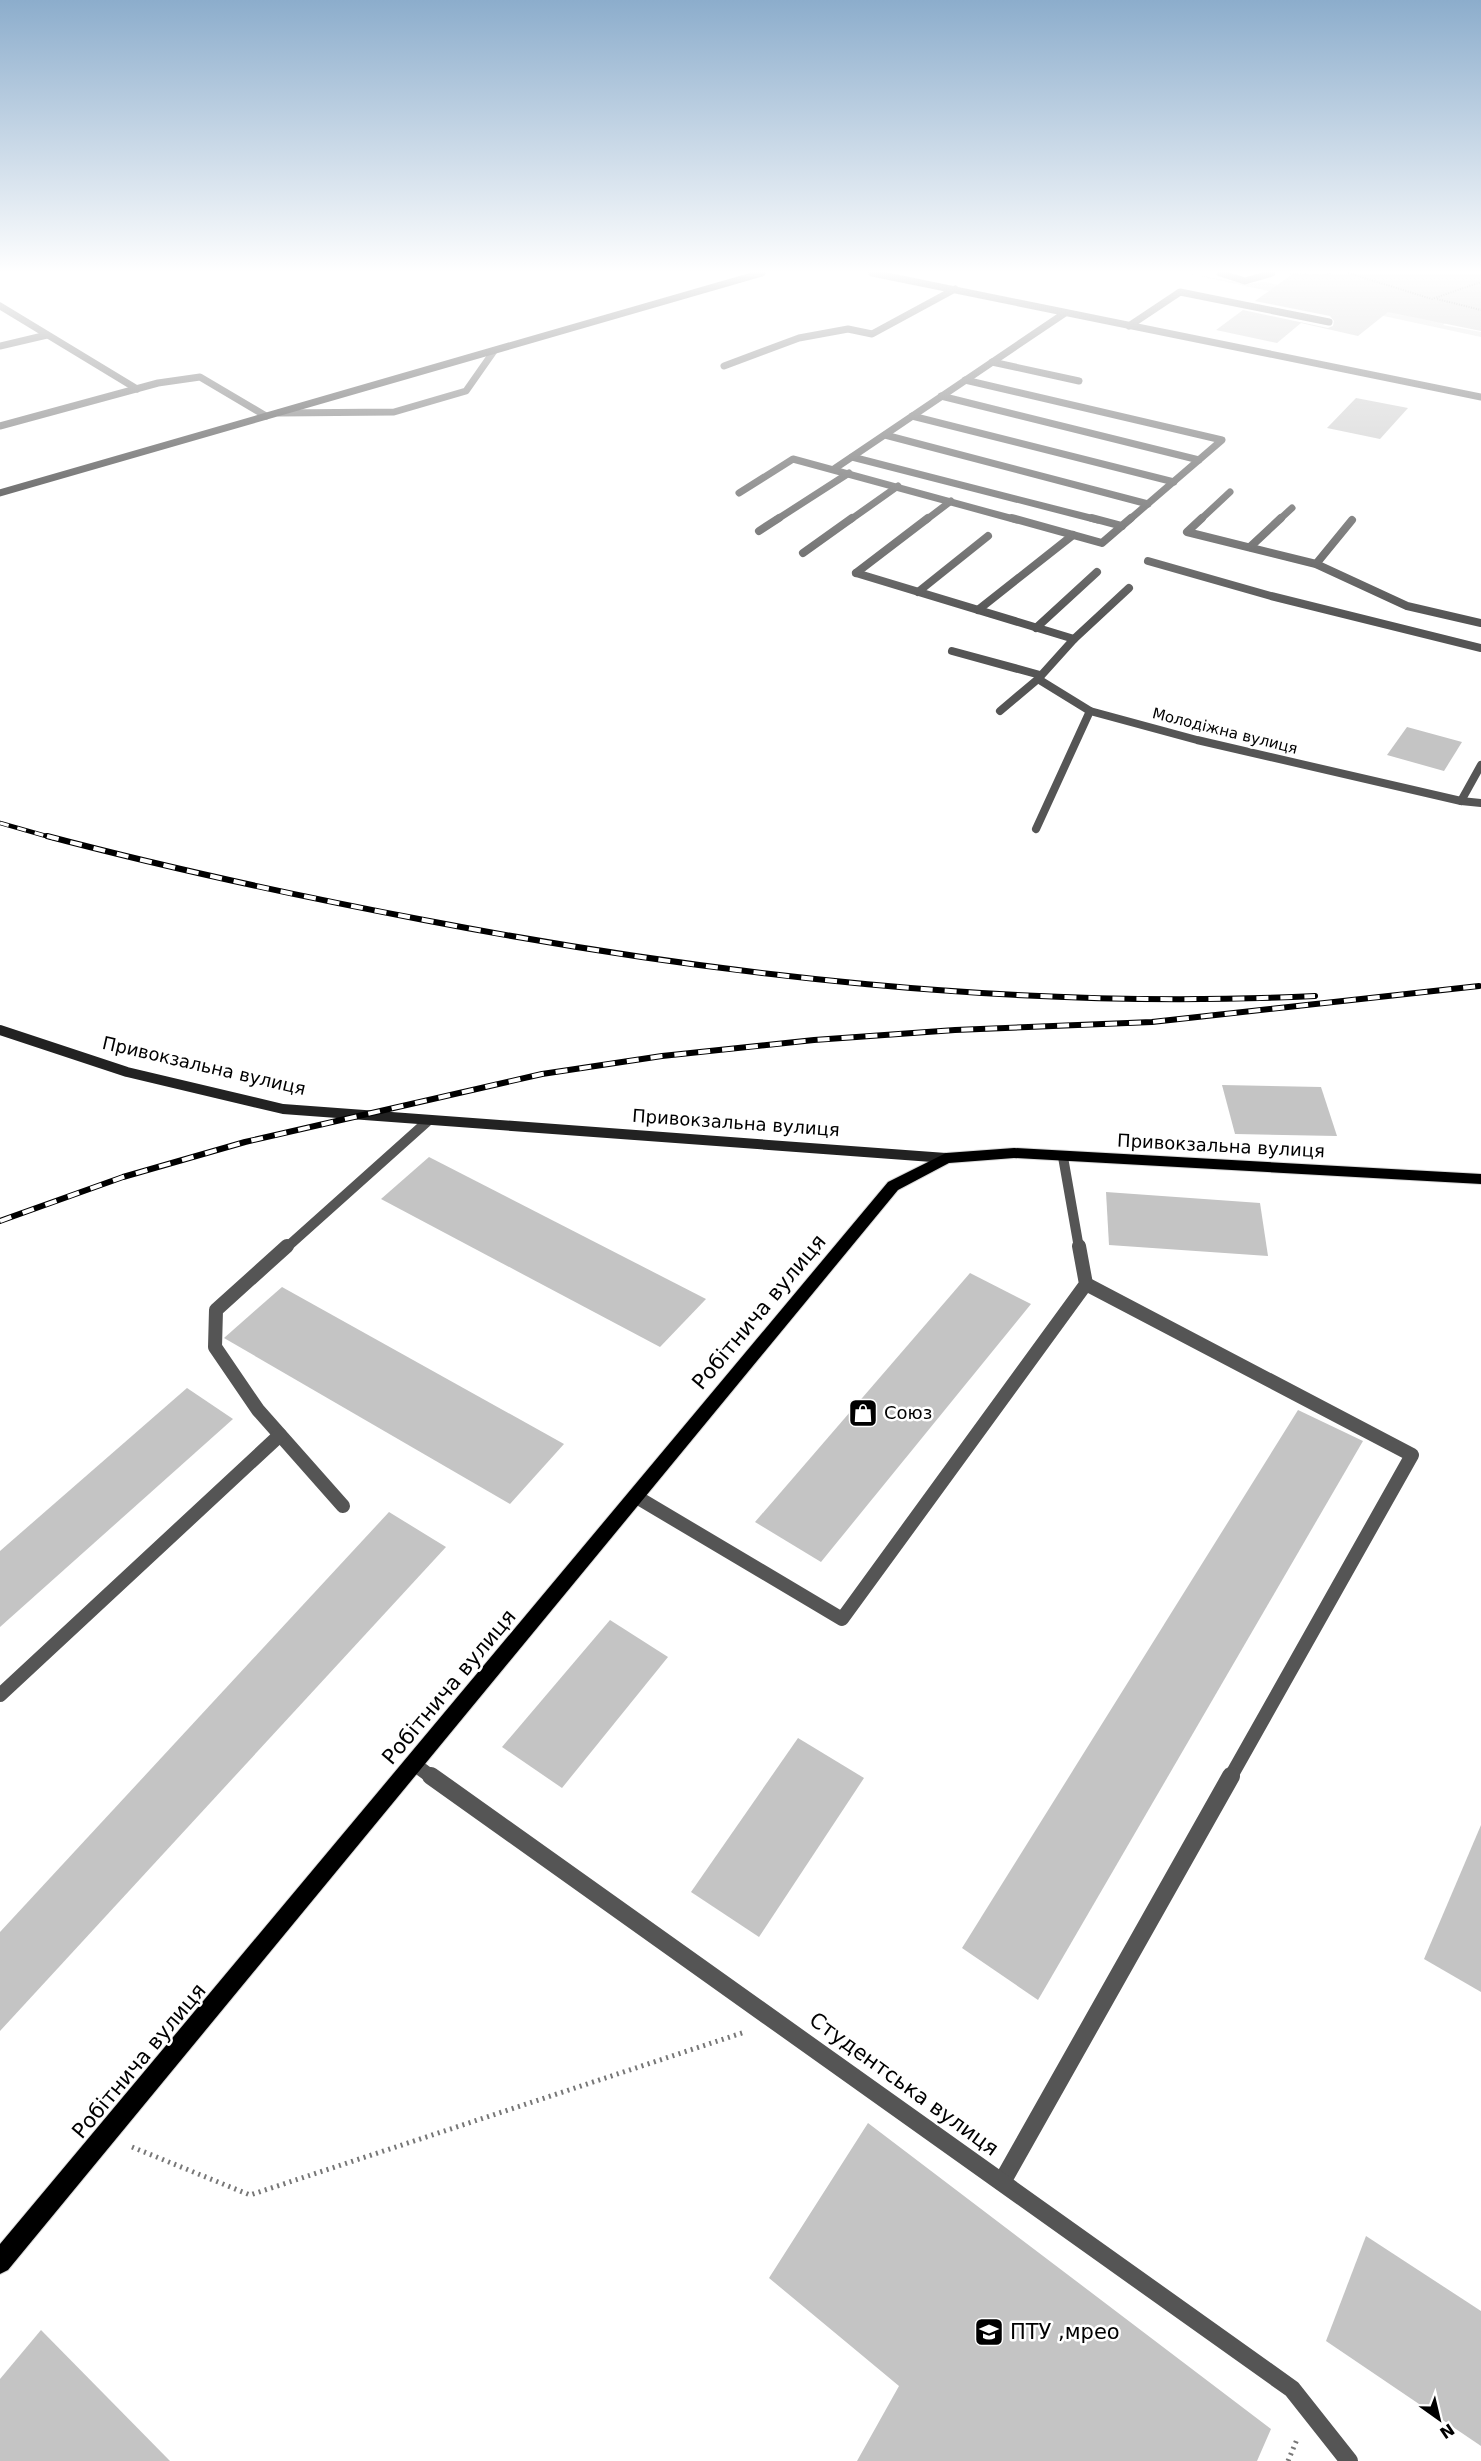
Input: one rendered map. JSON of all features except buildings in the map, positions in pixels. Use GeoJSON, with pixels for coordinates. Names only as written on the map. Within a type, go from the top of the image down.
{"type":"FeatureCollection","features":[{"type":"Feature","properties":{"kind":"main road"},"geometry":{"type":"LineString","coordinates":[[0,493],[366,388]]}},
{"type":"Feature","properties":{"kind":"main road","name":"Привокзальна вулиця"},"geometry":{"type":"LineString","coordinates":[[0,1030],[127,1072],[283,1109],[946,1158],[1014,1153],[1481,1179]]}},
{"type":"Feature","properties":{"kind":"main road","name":"Робітнича вулиця"},"geometry":{"type":"LineString","coordinates":[[3,2251],[106,2136],[893,1186],[946,1158]]}},
{"type":"Feature","properties":{"kind":"street"},"geometry":{"type":"LineString","coordinates":[[0,426],[143,388]]}},
{"type":"Feature","properties":{"kind":"street"},"geometry":{"type":"LineString","coordinates":[[218,388],[266,416]]}},
{"type":"Feature","properties":{"kind":"street"},"geometry":{"type":"LineString","coordinates":[[279,413],[394,412],[466,391],[468,388]]}},
{"type":"Feature","properties":{"kind":"street"},"geometry":{"type":"LineString","coordinates":[[834,469],[953,388]]}},
{"type":"Feature","properties":{"kind":"street"},"geometry":{"type":"LineString","coordinates":[[739,493],[793,459],[1102,543],[1222,440],[999,388]]}},
{"type":"Feature","properties":{"kind":"street"},"geometry":{"type":"LineString","coordinates":[[1436,388],[1481,397]]}},
{"type":"Feature","properties":{"kind":"street"},"geometry":{"type":"LineString","coordinates":[[941,396],[1199,460]]}},
{"type":"Feature","properties":{"kind":"street"},"geometry":{"type":"LineString","coordinates":[[912,416],[1174,482]]}},
{"type":"Feature","properties":{"kind":"street"},"geometry":{"type":"LineString","coordinates":[[885,435],[1148,504]]}},
{"type":"Feature","properties":{"kind":"street"},"geometry":{"type":"LineString","coordinates":[[852,457],[1122,526]]}},
{"type":"Feature","properties":{"kind":"street"},"geometry":{"type":"LineString","coordinates":[[759,531],[849,473]]}},
{"type":"Feature","properties":{"kind":"street"},"geometry":{"type":"LineString","coordinates":[[802,553],[898,486]]}},
{"type":"Feature","properties":{"kind":"street"},"geometry":{"type":"LineString","coordinates":[[1230,492],[1187,532],[1316,564],[1407,606],[1481,623]]}},
{"type":"Feature","properties":{"kind":"street"},"geometry":{"type":"LineString","coordinates":[[951,501],[856,573],[1074,639]]}},
{"type":"Feature","properties":{"kind":"street"},"geometry":{"type":"LineString","coordinates":[[1250,547],[1292,508]]}},
{"type":"Feature","properties":{"kind":"street"},"geometry":{"type":"LineString","coordinates":[[1316,564],[1352,520]]}},
{"type":"Feature","properties":{"kind":"street"},"geometry":{"type":"LineString","coordinates":[[978,610],[1073,535]]}},
{"type":"Feature","properties":{"kind":"street"},"geometry":{"type":"LineString","coordinates":[[918,592],[988,536]]}},
{"type":"Feature","properties":{"kind":"street"},"geometry":{"type":"LineString","coordinates":[[1148,561],[1271,596],[1481,648]]}},
{"type":"Feature","properties":{"kind":"street"},"geometry":{"type":"LineString","coordinates":[[1036,628],[1097,572]]}},
{"type":"Feature","properties":{"kind":"street"},"geometry":{"type":"LineString","coordinates":[[1000,711],[1039,677],[1074,639],[1129,588]]}},
{"type":"Feature","properties":{"kind":"street","name":"Молодіжна вулиця"},"geometry":{"type":"LineString","coordinates":[[952,651],[1039,677],[1090,711],[1197,740],[1461,801],[1481,803]]}},
{"type":"Feature","properties":{"kind":"street"},"geometry":{"type":"LineString","coordinates":[[1036,829],[1090,711]]}},
{"type":"Feature","properties":{"kind":"street"},"geometry":{"type":"LineString","coordinates":[[1461,801],[1481,765]]}},
{"type":"Feature","properties":{"kind":"street"},"geometry":{"type":"LineString","coordinates":[[344,1506],[258,1410],[215,1347],[216,1310],[429,1120]]}},
{"type":"Feature","properties":{"kind":"street"},"geometry":{"type":"LineString","coordinates":[[635,1496],[843,1619],[1086,1284],[1063,1157]]}},
{"type":"Feature","properties":{"kind":"street"},"geometry":{"type":"LineString","coordinates":[[1002,2182],[1412,1455],[1086,1284]]}},
{"type":"Feature","properties":{"kind":"street"},"geometry":{"type":"LineString","coordinates":[[0,1695],[280,1435]]}},
{"type":"Feature","properties":{"kind":"street","name":"Студентська вулиця"},"geometry":{"type":"LineString","coordinates":[[414,1764],[1292,2389],[1349,2461]]}},
{"type":"Feature","properties":{"kind":"path"},"geometry":{"type":"LineString","coordinates":[[106,2136],[250,2195],[777,2021]]}},
{"type":"Feature","properties":{"kind":"railway"},"geometry":{"type":"LineString","coordinates":[[0,823],[53,838]]}},
{"type":"Feature","properties":{"kind":"railway"},"geometry":{"type":"LineString","coordinates":[[47,836],[235,881],[424,920],[534,940],[756,972],[979,993],[1091,998],[1203,999],[1315,996]]}},
{"type":"Feature","properties":{"kind":"railway"},"geometry":{"type":"LineString","coordinates":[[0,1221],[123,1177],[245,1142],[542,1074],[662,1056],[814,1040],[955,1030],[1152,1022],[1479,986]]}},
{"type":"Feature","properties":{"kind":"place","name":"Союз"},"geometry":{"type":"Point","coordinates":[863,1413]}},
{"type":"Feature","properties":{"kind":"place","name":"ПТУ ,мрео"},"geometry":{"type":"Point","coordinates":[989,2332]}}]}
